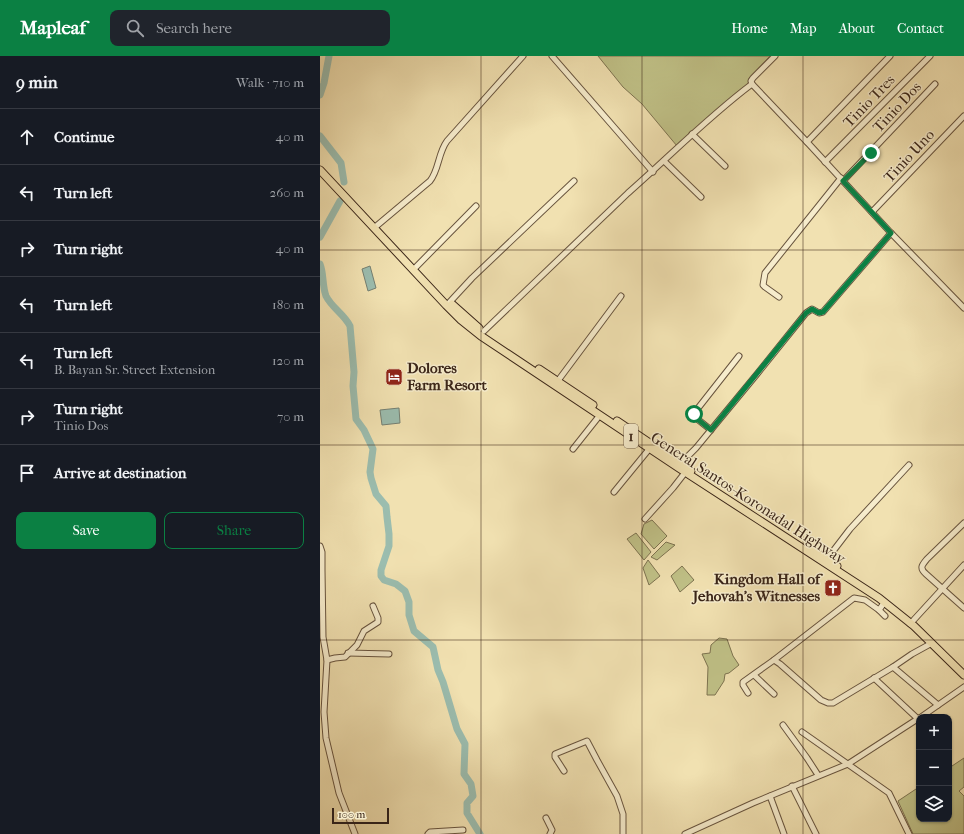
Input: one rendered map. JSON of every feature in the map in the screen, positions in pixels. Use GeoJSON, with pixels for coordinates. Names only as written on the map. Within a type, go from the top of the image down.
{"type":"FeatureCollection","features":[{"type":"Feature","properties":{"kind":"highway","name":"General Santos-Koronadal Highway"},"geometry":{"type":"LineString","coordinates":[[320,170],[448,304],[484,331],[503,348],[600,416],[827,558],[880,595],[912,622],[964,675]]}},
{"type":"Feature","properties":{"kind":"highway","name":"General Santos-Koronadal Highway"},"geometry":{"type":"LineString","coordinates":[[375,227],[416,267],[461,320],[481,336],[557,382],[680,466]]}},
{"type":"Feature","properties":{"kind":"highway","name":"General Santos-Koronadal Highway"},"geometry":{"type":"LineString","coordinates":[[687,470],[924,629],[964,669]]}},
{"type":"Feature","properties":{"kind":"street"},"geometry":{"type":"LineString","coordinates":[[375,227],[430,181],[434,175],[441,151],[447,141],[523,56]]}},
{"type":"Feature","properties":{"kind":"street"},"geometry":{"type":"LineString","coordinates":[[552,56],[653,172]]}},
{"type":"Feature","properties":{"kind":"street"},"geometry":{"type":"LineString","coordinates":[[484,331],[692,134],[752,84],[751,81],[753,78],[775,56]]}},
{"type":"Feature","properties":{"kind":"street"},"geometry":{"type":"LineString","coordinates":[[807,142],[890,56]]}},
{"type":"Feature","properties":{"kind":"street","name":"Tinio Tres"},"geometry":{"type":"LineString","coordinates":[[825,162],[930,56]]}},
{"type":"Feature","properties":{"kind":"street"},"geometry":{"type":"LineString","coordinates":[[752,84],[891,233],[964,308]]}},
{"type":"Feature","properties":{"kind":"street","name":"Tinio Dos"},"geometry":{"type":"LineString","coordinates":[[779,297],[763,284],[765,273],[842,179],[871,153],[935,84]]}},
{"type":"Feature","properties":{"kind":"street","name":"Tinio Uno"},"geometry":{"type":"LineString","coordinates":[[872,212],[964,116]]}},
{"type":"Feature","properties":{"kind":"street"},"geometry":{"type":"LineString","coordinates":[[692,134],[725,166]]}},
{"type":"Feature","properties":{"kind":"street"},"geometry":{"type":"LineString","coordinates":[[664,161],[700,197]]}},
{"type":"Feature","properties":{"kind":"street"},"geometry":{"type":"LineString","coordinates":[[448,304],[472,278],[574,181]]}},
{"type":"Feature","properties":{"kind":"street"},"geometry":{"type":"LineString","coordinates":[[416,267],[476,206]]}},
{"type":"Feature","properties":{"kind":"street"},"geometry":{"type":"LineString","coordinates":[[680,466],[806,313],[812,309],[819,313],[823,312],[891,233]]}},
{"type":"Feature","properties":{"kind":"street"},"geometry":{"type":"LineString","coordinates":[[557,382],[621,296]]}},
{"type":"Feature","properties":{"kind":"street"},"geometry":{"type":"LineString","coordinates":[[711,430],[696,418],[695,412],[739,356]]}},
{"type":"Feature","properties":{"kind":"street"},"geometry":{"type":"LineString","coordinates":[[573,449],[600,416]]}},
{"type":"Feature","properties":{"kind":"street"},"geometry":{"type":"LineString","coordinates":[[614,492],[650,448]]}},
{"type":"Feature","properties":{"kind":"street"},"geometry":{"type":"LineString","coordinates":[[827,558],[850,529],[909,465]]}},
{"type":"Feature","properties":{"kind":"street"},"geometry":{"type":"LineString","coordinates":[[645,519],[687,470]]}},
{"type":"Feature","properties":{"kind":"street"},"geometry":{"type":"LineString","coordinates":[[964,523],[937,548],[922,565],[922,571],[964,608]]}},
{"type":"Feature","properties":{"kind":"street"},"geometry":{"type":"LineString","coordinates":[[320,546],[322,552],[322,652],[327,660],[324,712],[326,738],[339,793],[355,834]]}},
{"type":"Feature","properties":{"kind":"street"},"geometry":{"type":"LineString","coordinates":[[912,622],[964,566]]}},
{"type":"Feature","properties":{"kind":"street"},"geometry":{"type":"LineString","coordinates":[[748,693],[742,683],[854,598],[864,600],[885,616]]}},
{"type":"Feature","properties":{"kind":"street"},"geometry":{"type":"LineString","coordinates":[[879,610],[884,603]]}},
{"type":"Feature","properties":{"kind":"street"},"geometry":{"type":"LineString","coordinates":[[327,660],[345,657],[357,645],[364,631],[378,622],[373,606]]}},
{"type":"Feature","properties":{"kind":"street"},"geometry":{"type":"LineString","coordinates":[[774,660],[821,700],[828,703],[834,703],[932,643]]}},
{"type":"Feature","properties":{"kind":"street"},"geometry":{"type":"LineString","coordinates":[[348,653],[389,654]]}},
{"type":"Feature","properties":{"kind":"street"},"geometry":{"type":"LineString","coordinates":[[893,667],[938,705]]}},
{"type":"Feature","properties":{"kind":"street"},"geometry":{"type":"LineString","coordinates":[[754,674],[774,694]]}},
{"type":"Feature","properties":{"kind":"street"},"geometry":{"type":"LineString","coordinates":[[874,678],[916,715]]}},
{"type":"Feature","properties":{"kind":"street"},"geometry":{"type":"LineString","coordinates":[[925,714],[964,687]]}},
{"type":"Feature","properties":{"kind":"street"},"geometry":{"type":"LineString","coordinates":[[685,834],[792,786],[848,764],[916,720]]}},
{"type":"Feature","properties":{"kind":"street"},"geometry":{"type":"LineString","coordinates":[[783,725],[808,758],[818,775]]}},
{"type":"Feature","properties":{"kind":"street"},"geometry":{"type":"LineString","coordinates":[[802,732],[889,793],[909,834]]}},
{"type":"Feature","properties":{"kind":"street"},"geometry":{"type":"LineString","coordinates":[[564,771],[555,757],[555,754],[588,741],[617,796],[622,814],[623,834]]}},
{"type":"Feature","properties":{"kind":"street"},"geometry":{"type":"LineString","coordinates":[[792,786],[816,834]]}},
{"type":"Feature","properties":{"kind":"street"},"geometry":{"type":"LineString","coordinates":[[770,796],[784,834]]}},
{"type":"Feature","properties":{"kind":"street"},"geometry":{"type":"LineString","coordinates":[[546,818],[552,830],[550,834]]}},
{"type":"Feature","properties":{"kind":"street"},"geometry":{"type":"LineString","coordinates":[[428,834],[430,832],[463,830]]}},
{"type":"Feature","properties":{"kind":"green space"},"geometry":{"type":"Polygon","coordinates":[[[598,56],[770,56],[749,78],[748,84],[677,146],[642,104],[623,87],[598,56]]]}},
{"type":"Feature","properties":{"kind":"green space"},"geometry":{"type":"Polygon","coordinates":[[[652,520],[667,536],[654,549],[641,534],[644,524],[652,520]]]}},
{"type":"Feature","properties":{"kind":"green space"},"geometry":{"type":"Polygon","coordinates":[[[636,533],[651,552],[644,560],[627,539],[636,533]]]}},
{"type":"Feature","properties":{"kind":"green space"},"geometry":{"type":"Polygon","coordinates":[[[666,542],[675,545],[657,560],[651,557],[666,542]]]}},
{"type":"Feature","properties":{"kind":"green space"},"geometry":{"type":"Polygon","coordinates":[[[648,560],[660,576],[649,585],[643,568],[648,560]]]}},
{"type":"Feature","properties":{"kind":"green space"},"geometry":{"type":"Polygon","coordinates":[[[682,566],[694,580],[680,592],[671,576],[682,566]]]}},
{"type":"Feature","properties":{"kind":"green space"},"geometry":{"type":"Polygon","coordinates":[[[719,638],[727,639],[733,656],[739,665],[729,673],[725,674],[724,681],[715,695],[707,695],[708,667],[702,654],[710,653],[711,645],[719,638]]]}},
{"type":"Feature","properties":{"kind":"green space"},"geometry":{"type":"Polygon","coordinates":[[[964,758],[964,787],[959,791],[964,796],[964,834],[913,834],[898,801],[916,789],[916,822],[952,822],[952,766],[964,758]]]}},
{"type":"Feature","properties":{"kind":"shaded area"},"geometry":{"type":"Polygon","coordinates":[[[370,266],[376,288],[368,291],[362,269],[370,266]]]}},
{"type":"Feature","properties":{"kind":"shaded area"},"geometry":{"type":"Polygon","coordinates":[[[399,408],[400,423],[382,425],[380,410],[399,408]]]}},
{"type":"Feature","properties":{"kind":"waterway"},"geometry":{"type":"LineString","coordinates":[[320,95],[329,56]]}},
{"type":"Feature","properties":{"kind":"waterway"},"geometry":{"type":"LineString","coordinates":[[320,136],[341,163],[344,182]]}},
{"type":"Feature","properties":{"kind":"waterway"},"geometry":{"type":"LineString","coordinates":[[320,237],[340,201]]}},
{"type":"Feature","properties":{"kind":"waterway"},"geometry":{"type":"LineString","coordinates":[[320,264],[326,296],[350,326],[356,419],[364,430],[373,449],[370,472],[371,478],[376,494],[386,506],[389,546],[381,570],[381,576],[384,580],[396,584],[405,591],[409,602],[409,615],[414,631],[433,647],[438,670],[457,729],[465,744],[464,774],[471,784],[473,796],[467,803],[467,813],[480,834]]}},
{"type":"Feature","properties":{"kind":"place","name":"Dolores Farm Resort"},"geometry":{"type":"Point","coordinates":[394,377]}},
{"type":"Feature","properties":{"kind":"place","name":"Kingdom Hall of Jehovah's Witnesses"},"geometry":{"type":"Point","coordinates":[833,588]}},
{"type":"Feature","properties":{"kind":"route"},"geometry":{"type":"LineString","coordinates":[[694,414],[696,418],[711,430],[808,310],[812,309],[819,313],[823,312],[891,233],[843,181],[871,153]]}}]}
